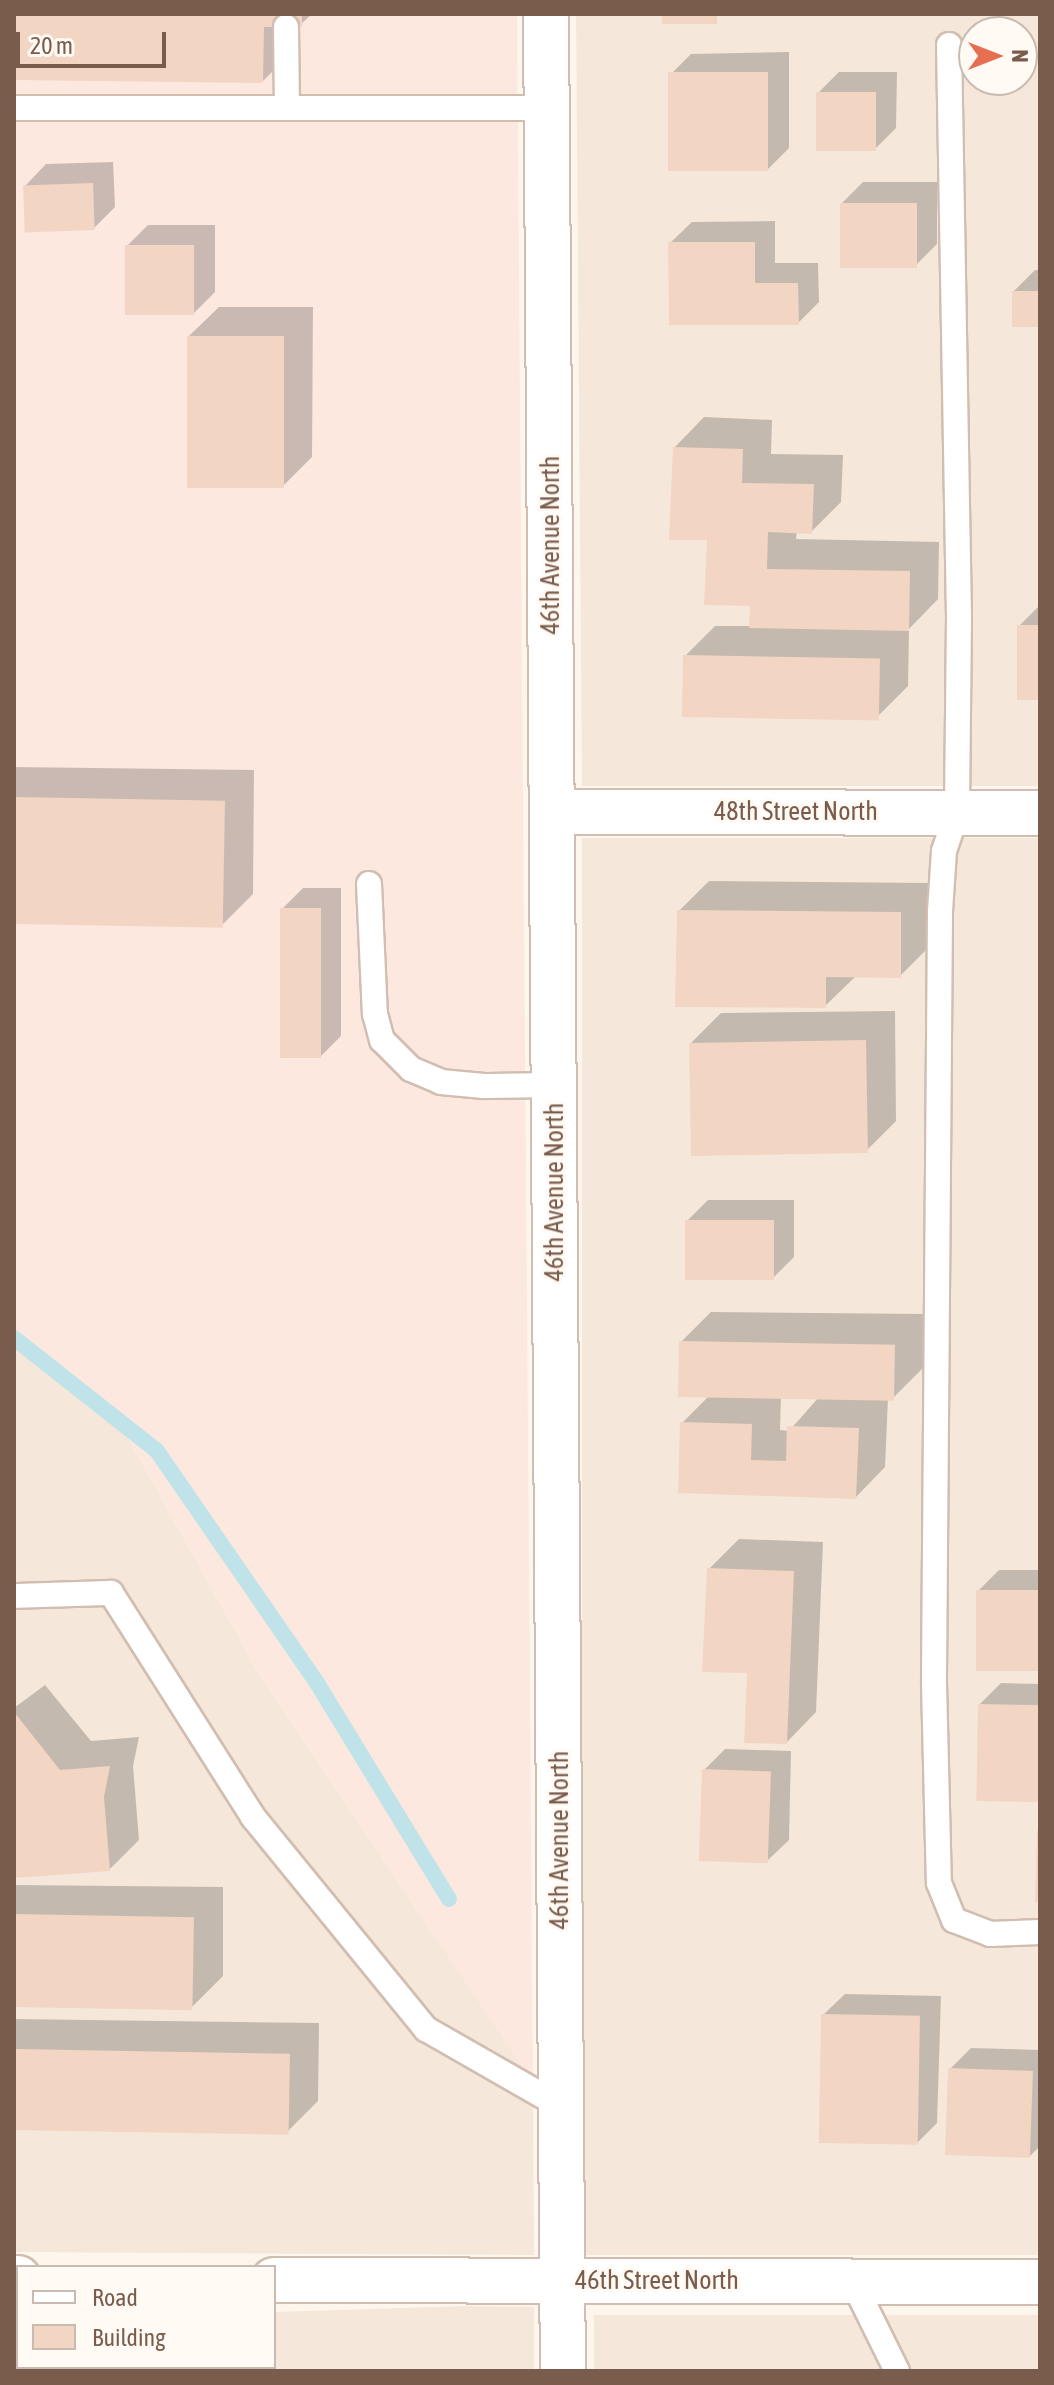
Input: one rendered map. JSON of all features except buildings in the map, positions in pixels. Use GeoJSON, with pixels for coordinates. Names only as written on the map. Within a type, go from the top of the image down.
{"type":"FeatureCollection","features":[{"type":"Feature","properties":{"kind":"street","name":"46th Avenue North"},"geometry":{"type":"LineString","coordinates":[[546,14],[563,2371]]}},
{"type":"Feature","properties":{"kind":"street","name":"48th Street North"},"geometry":{"type":"LineString","coordinates":[[553,812],[1040,813]]}},
{"type":"Feature","properties":{"kind":"street","name":"46th Street North"},"geometry":{"type":"LineString","coordinates":[[276,2280],[1040,2282]]}},
{"type":"Feature","properties":{"kind":"lane"},"geometry":{"type":"LineString","coordinates":[[286,27],[287,107]]}},
{"type":"Feature","properties":{"kind":"lane"},"geometry":{"type":"LineString","coordinates":[[949,45],[959,617],[957,813],[944,851],[940,912],[934,1683],[939,1883],[954,1920],[990,1934],[1040,1932]]}},
{"type":"Feature","properties":{"kind":"lane"},"geometry":{"type":"LineString","coordinates":[[14,108],[547,108]]}},
{"type":"Feature","properties":{"kind":"lane"},"geometry":{"type":"LineString","coordinates":[[369,884],[375,1014],[382,1040],[411,1069],[441,1082],[484,1086],[554,1085]]}},
{"type":"Feature","properties":{"kind":"lane"},"geometry":{"type":"LineString","coordinates":[[14,1596],[111,1593],[253,1817],[426,2029],[562,2107]]}},
{"type":"Feature","properties":{"kind":"lane"},"geometry":{"type":"LineString","coordinates":[[853,2282],[897,2371]]}},
{"type":"Feature","properties":{"kind":"shaded area"},"geometry":{"type":"Polygon","coordinates":[[[14,14],[517,14],[533,2082],[260,1675],[115,1414],[14,1345],[14,14]]]}},
{"type":"Feature","properties":{"kind":"shaded area"},"geometry":{"type":"Polygon","coordinates":[[[576,14],[1040,14],[1040,786],[582,786],[576,14]]]}},
{"type":"Feature","properties":{"kind":"shaded area"},"geometry":{"type":"Polygon","coordinates":[[[582,838],[1040,838],[1040,2255],[582,2255],[582,838]]]}},
{"type":"Feature","properties":{"kind":"shaded area"},"geometry":{"type":"Polygon","coordinates":[[[14,1345],[115,1414],[260,1675],[533,2082],[534,2255],[14,2252],[14,1345]]]}},
{"type":"Feature","properties":{"kind":"shaded area"},"geometry":{"type":"Polygon","coordinates":[[[534,2307],[534,2371],[14,2371],[14,2319],[16,2369],[276,2369],[276,2312],[534,2307]]]}},
{"type":"Feature","properties":{"kind":"shaded area"},"geometry":{"type":"Polygon","coordinates":[[[594,2315],[1040,2315],[1040,2371],[594,2371],[594,2315]]]}},
{"type":"Feature","properties":{"kind":"waterway"},"geometry":{"type":"LineString","coordinates":[[14,1338],[157,1451],[317,1683],[449,1899]]}}]}
